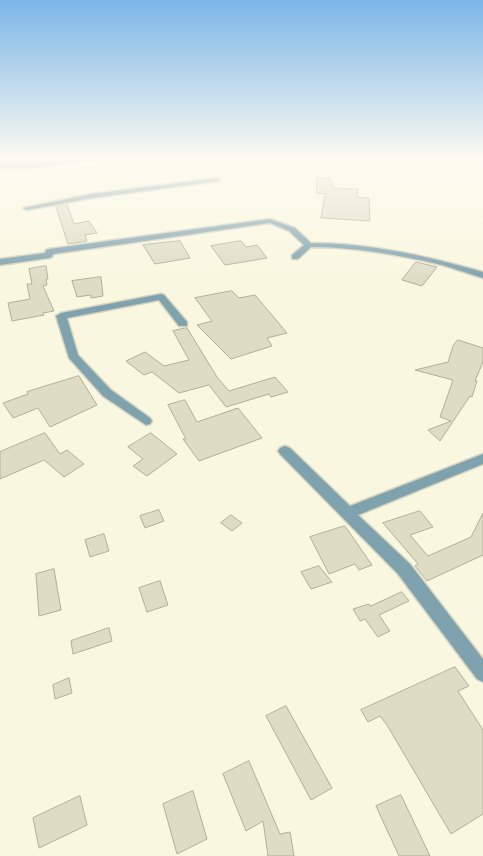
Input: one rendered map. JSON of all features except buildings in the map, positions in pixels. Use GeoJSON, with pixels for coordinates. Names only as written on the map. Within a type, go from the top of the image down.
{"type":"FeatureCollection","features":[{"type":"Feature","properties":{"kind":"street"},"geometry":{"type":"LineString","coordinates":[[27,208],[76,199]]}},
{"type":"Feature","properties":{"kind":"street"},"geometry":{"type":"LineString","coordinates":[[0,262],[49,253],[270,221],[280,223],[303,235],[310,245]]}},
{"type":"Feature","properties":{"kind":"street"},"geometry":{"type":"LineString","coordinates":[[295,257],[310,245],[331,245],[387,252],[443,263],[483,274]]}},
{"type":"Feature","properties":{"kind":"street"},"geometry":{"type":"LineString","coordinates":[[146,421],[107,393],[73,356],[60,316],[161,296],[183,324]]}},
{"type":"Feature","properties":{"kind":"street"},"geometry":{"type":"LineString","coordinates":[[285,451],[404,569],[483,672]]}},
{"type":"Feature","properties":{"kind":"street"},"geometry":{"type":"LineString","coordinates":[[347,513],[419,486],[483,458]]}}]}
